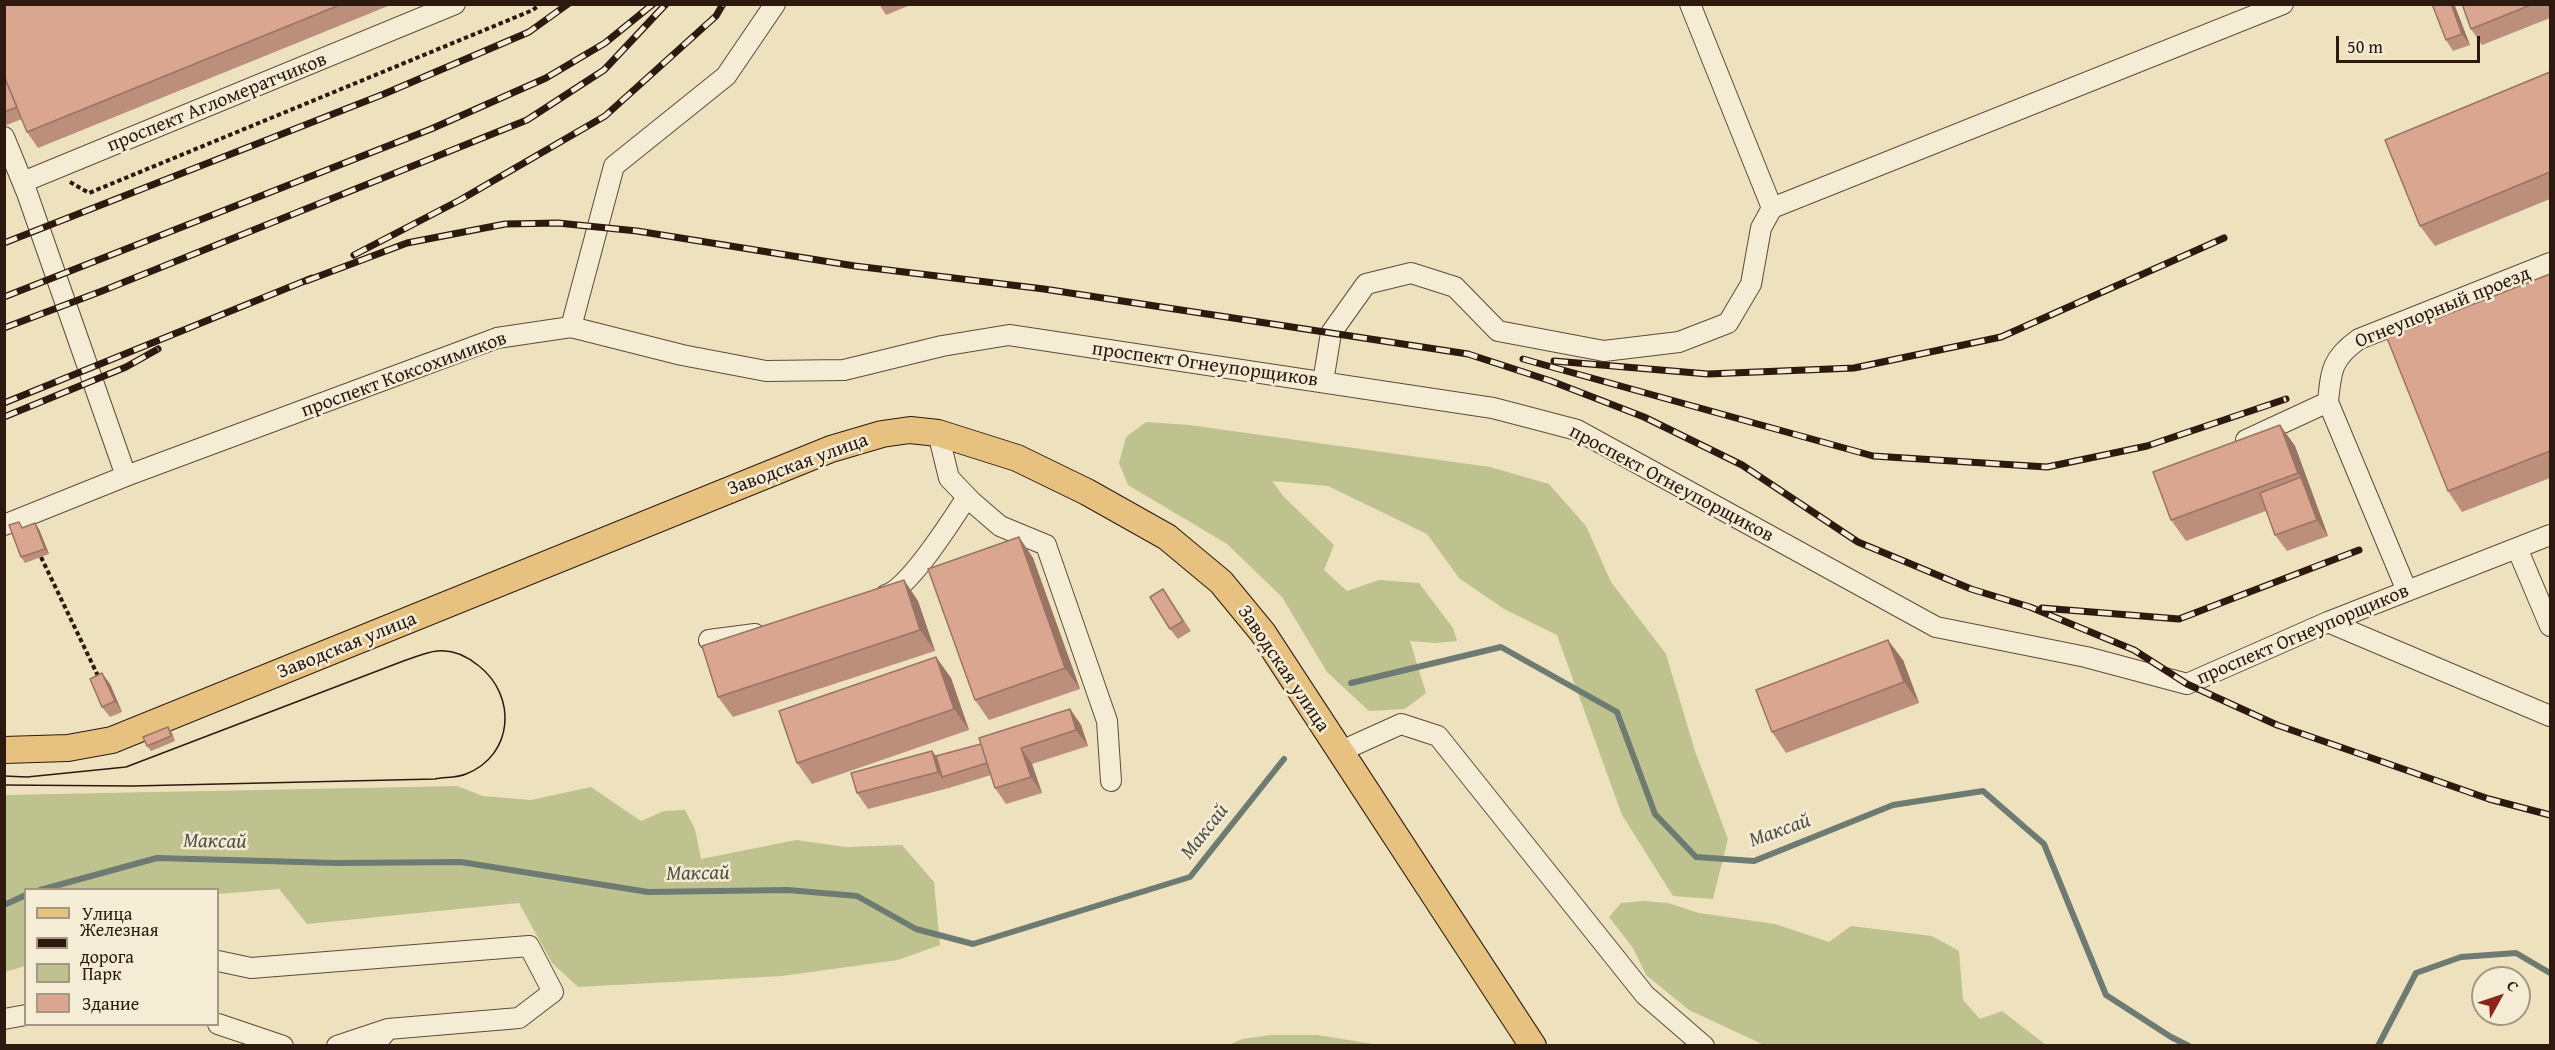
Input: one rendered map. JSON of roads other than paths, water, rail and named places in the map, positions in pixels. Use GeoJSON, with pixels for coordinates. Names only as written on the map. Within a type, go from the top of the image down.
{"type":"FeatureCollection","features":[{"type":"Feature","properties":{"kind":"main road","name":"Заводская улица"},"geometry":{"type":"LineString","coordinates":[[4,750],[57,749],[112,740],[831,449],[882,434],[910,430],[938,433],[1017,458],[1087,492],[1167,537],[1221,582],[1263,633],[1533,1046]]}},
{"type":"Feature","properties":{"kind":"street","name":"проспект Агломератчиков"},"geometry":{"type":"LineString","coordinates":[[23,183],[455,4]]}},
{"type":"Feature","properties":{"kind":"street"},"geometry":{"type":"LineString","coordinates":[[571,327],[614,166],[726,76],[775,4]]}},
{"type":"Feature","properties":{"kind":"street"},"geometry":{"type":"LineString","coordinates":[[1690,4],[1772,208]]}},
{"type":"Feature","properties":{"kind":"street"},"geometry":{"type":"LineString","coordinates":[[1323,382],[1331,333],[1366,284],[1411,273],[1455,287],[1498,331],[1604,351],[1678,342],[1728,323],[1751,284],[1761,228],[1772,208],[2283,4]]}},
{"type":"Feature","properties":{"kind":"street"},"geometry":{"type":"LineString","coordinates":[[4,137],[23,183],[126,476]]}},
{"type":"Feature","properties":{"kind":"street","name":"Огнеупорный проезд"},"geometry":{"type":"LineString","coordinates":[[2407,591],[2328,402],[2330,376],[2341,352],[2360,339],[2550,263]]}},
{"type":"Feature","properties":{"kind":"street","name":"проспект Огнеупорщиков"},"geometry":{"type":"LineString","coordinates":[[571,327],[682,355],[766,371],[844,370],[942,346],[1009,335],[1493,408],[1577,430],[1936,627],[2086,657],[2187,684],[2328,622],[2550,535]]}},
{"type":"Feature","properties":{"kind":"street","name":"проспект Коксохимиков"},"geometry":{"type":"LineString","coordinates":[[4,525],[126,476],[497,338],[571,327]]}},
{"type":"Feature","properties":{"kind":"street"},"geometry":{"type":"LineString","coordinates":[[2232,446],[2328,402]]}},
{"type":"Feature","properties":{"kind":"street"},"geometry":{"type":"LineString","coordinates":[[938,433],[949,478],[967,497],[1000,526],[1046,545],[1107,721],[1112,781]]}},
{"type":"Feature","properties":{"kind":"street"},"geometry":{"type":"LineString","coordinates":[[870,601],[892,593],[913,572],[967,497]]}},
{"type":"Feature","properties":{"kind":"street"},"geometry":{"type":"LineString","coordinates":[[2517,548],[2550,626]]}},
{"type":"Feature","properties":{"kind":"street"},"geometry":{"type":"LineString","coordinates":[[2328,622],[2550,716]]}},
{"type":"Feature","properties":{"kind":"street"},"geometry":{"type":"LineString","coordinates":[[709,640],[780,631]]}},
{"type":"Feature","properties":{"kind":"street"},"geometry":{"type":"LineString","coordinates":[[1339,752],[1401,724],[1438,736],[1645,995],[1704,1046]]}},
{"type":"Feature","properties":{"kind":"street"},"geometry":{"type":"LineString","coordinates":[[219,961],[251,968],[529,946],[553,992],[519,1018],[388,1029],[337,1046]]}},
{"type":"Feature","properties":{"kind":"street"},"geometry":{"type":"LineString","coordinates":[[4,1019],[24,1015]]}},
{"type":"Feature","properties":{"kind":"street"},"geometry":{"type":"LineString","coordinates":[[219,1024],[282,1046]]}},
{"type":"Feature","properties":{"kind":"street"},"geometry":{"type":"LineString","coordinates":[[374,1046],[388,1029]]}},
{"type":"Feature","properties":{"kind":"waterway","name":"Максай"},"geometry":{"type":"LineString","coordinates":[[1351,683],[1501,647],[1617,712],[1655,814],[1696,857],[1754,861],[1893,805],[1983,791],[2044,844],[2106,995],[2189,1046]]}},
{"type":"Feature","properties":{"kind":"waterway","name":"Максай"},"geometry":{"type":"LineString","coordinates":[[47,888],[157,858],[336,863],[461,862],[648,892],[788,890],[857,896],[916,929],[973,944],[1190,877],[1284,759]]}},
{"type":"Feature","properties":{"kind":"waterway","name":"Максай"},"geometry":{"type":"LineString","coordinates":[[4,905],[24,896]]}},
{"type":"Feature","properties":{"kind":"waterway","name":"Максай"},"geometry":{"type":"LineString","coordinates":[[2378,1046],[2416,973],[2461,957],[2516,953],[2550,973]]}},
{"type":"Feature","properties":{"kind":"tram line"},"geometry":{"type":"LineString","coordinates":[[4,776],[27,777],[126,767],[406,660],[437,651],[460,654],[479,666],[491,678],[500,693],[504,708],[505,724],[494,753],[482,765],[455,777],[133,786],[4,785]]}},
{"type":"Feature","properties":{"kind":"railway"},"geometry":{"type":"LineString","coordinates":[[4,243],[384,94],[529,32],[568,4]]}},
{"type":"Feature","properties":{"kind":"railway"},"geometry":{"type":"LineString","coordinates":[[4,297],[431,129],[546,78],[605,43],[653,4]]}},
{"type":"Feature","properties":{"kind":"railway"},"geometry":{"type":"LineString","coordinates":[[4,328],[102,291],[527,120],[604,70],[666,4]]}},
{"type":"Feature","properties":{"kind":"railway"},"geometry":{"type":"LineString","coordinates":[[354,255],[460,200],[605,116],[716,16],[723,4]]}},
{"type":"Feature","properties":{"kind":"railway"},"geometry":{"type":"LineString","coordinates":[[306,281],[407,243],[505,224],[558,223],[637,231],[855,266],[1044,289],[1468,354],[1551,381],[1644,417],[1742,465],[1858,542],[1971,589],[2030,607],[2134,650],[2187,684],[2277,725],[2489,799],[2550,815]]}},
{"type":"Feature","properties":{"kind":"railway"},"geometry":{"type":"LineString","coordinates":[[1554,361],[1708,374],[1854,368],[2001,337],[2224,238]]}},
{"type":"Feature","properties":{"kind":"railway"},"geometry":{"type":"LineString","coordinates":[[4,403],[312,278]]}},
{"type":"Feature","properties":{"kind":"railway"},"geometry":{"type":"LineString","coordinates":[[4,417],[126,367],[158,349]]}},
{"type":"Feature","properties":{"kind":"railway"},"geometry":{"type":"LineString","coordinates":[[1523,359],[1873,456],[2047,467],[2147,446],[2286,399]]}},
{"type":"Feature","properties":{"kind":"railway"},"geometry":{"type":"LineString","coordinates":[[2042,608],[2179,619],[2359,550]]}}]}
